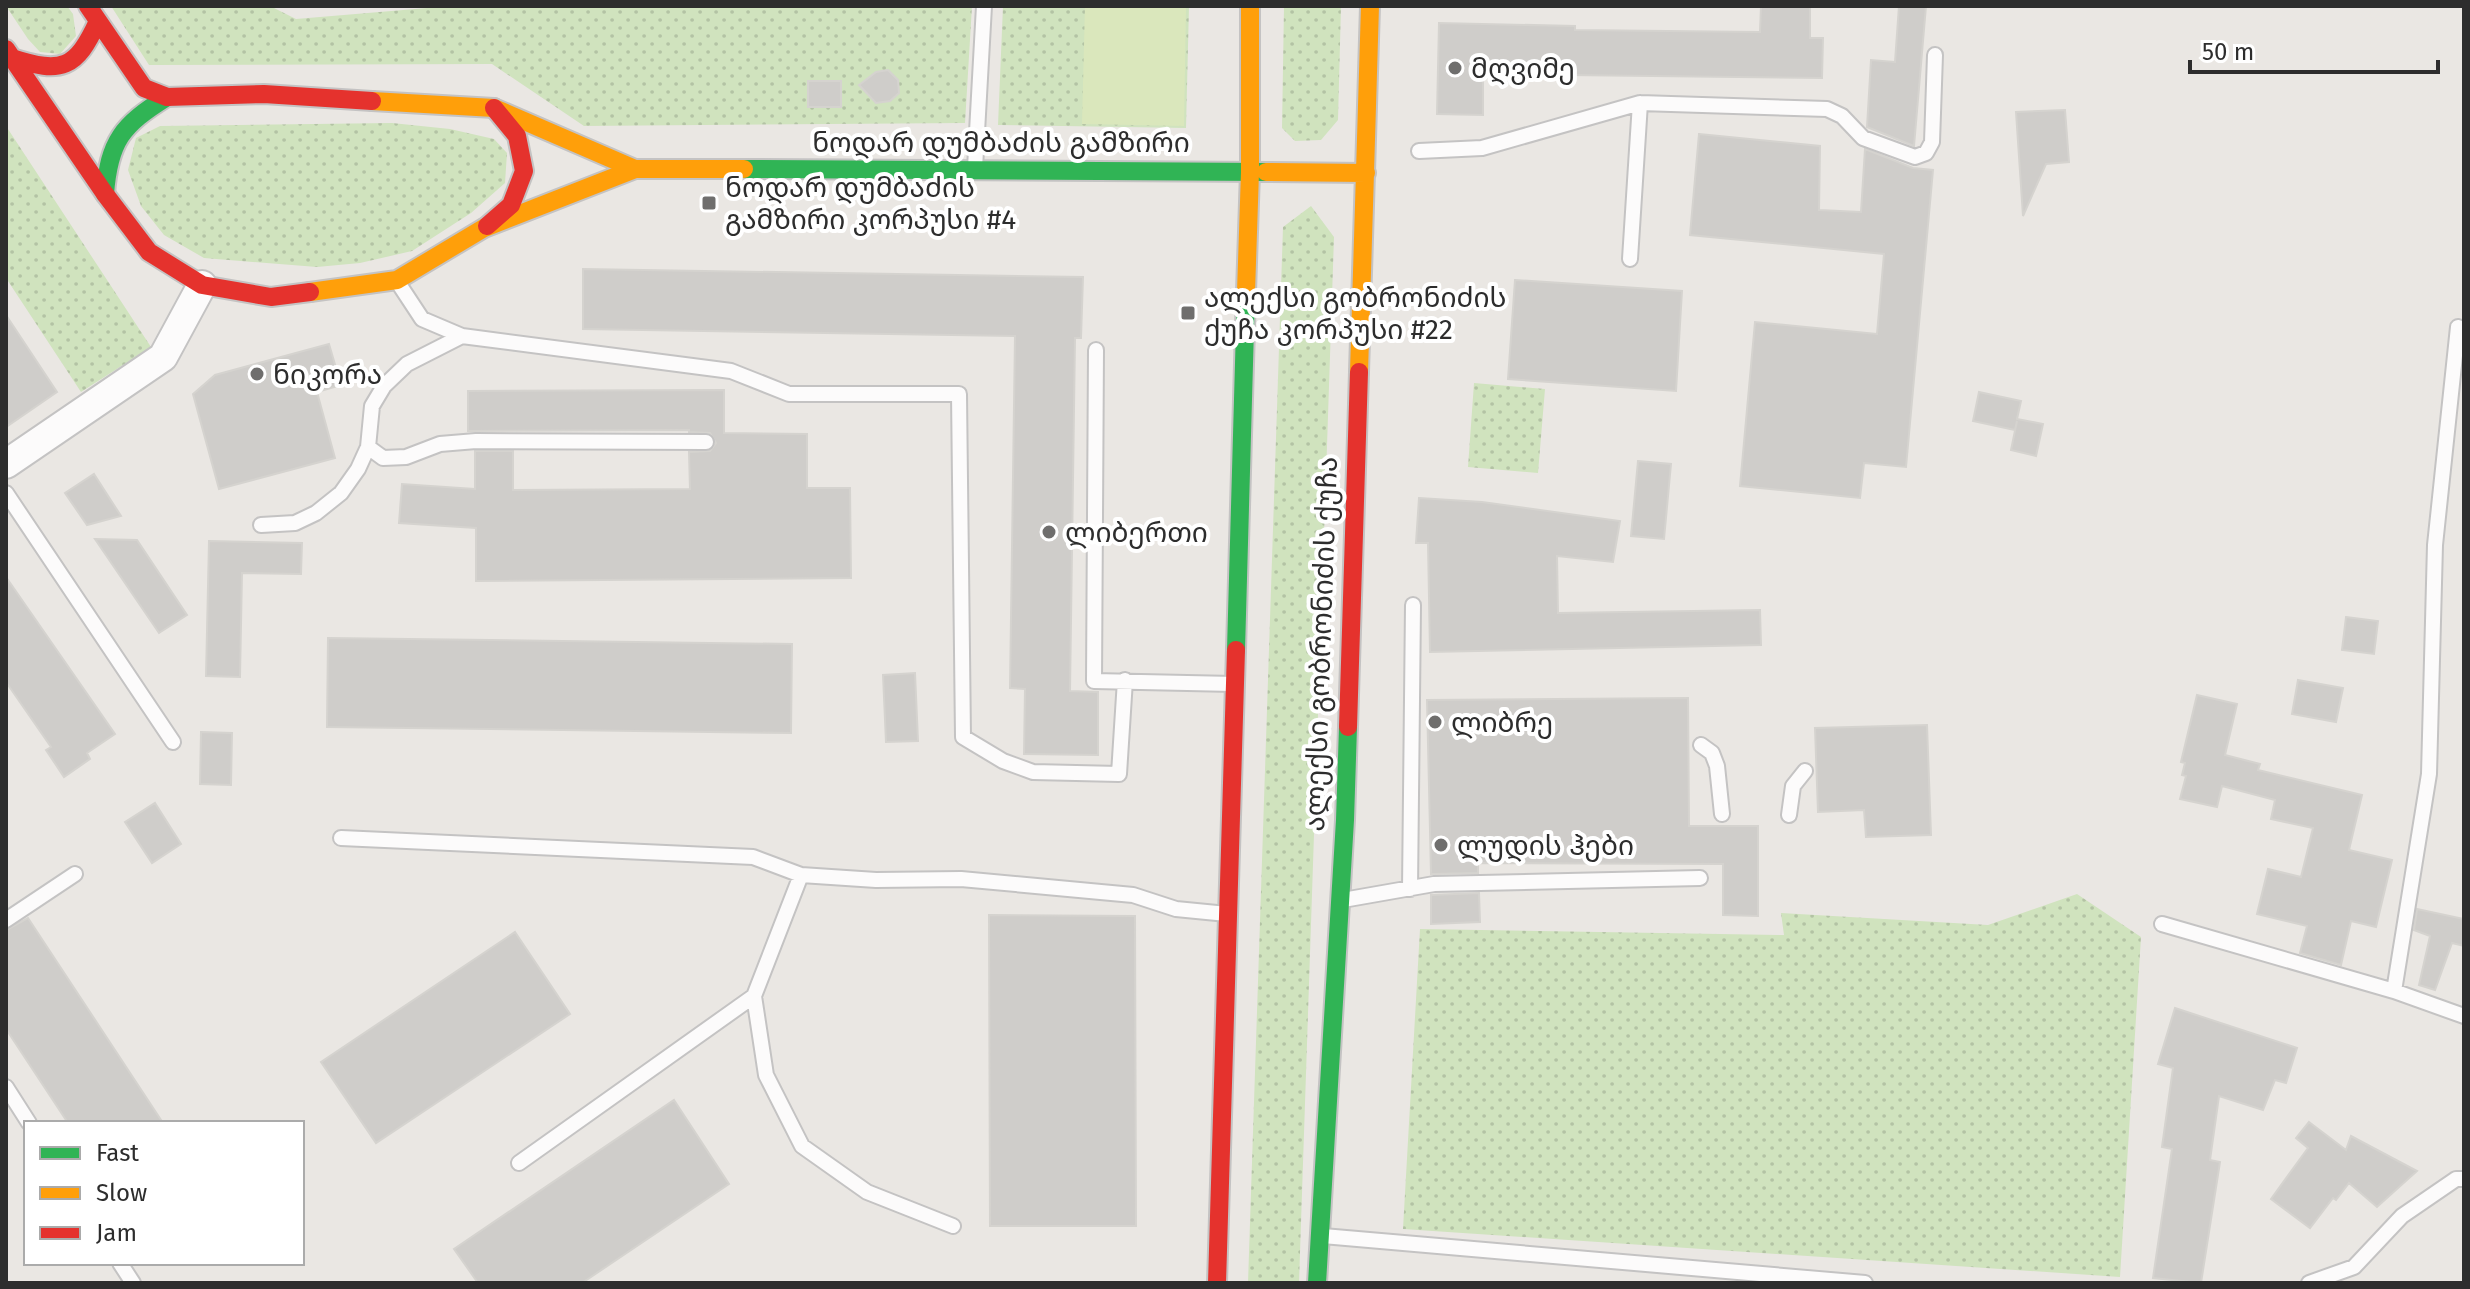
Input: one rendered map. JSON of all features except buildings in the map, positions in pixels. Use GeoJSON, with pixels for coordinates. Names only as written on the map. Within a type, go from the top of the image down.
{"type":"FeatureCollection","features":[{"type":"Feature","properties":{"kind":"main road"},"geometry":{"type":"LineString","coordinates":[[1217,1283],[1250,172],[1250,6]]}},
{"type":"Feature","properties":{"kind":"main road","name":"ალექსი გობრონიძის ქუჩა"},"geometry":{"type":"LineString","coordinates":[[1317,1283],[1345,820],[1370,6]]}},
{"type":"Feature","properties":{"kind":"main road"},"geometry":{"type":"LineString","coordinates":[[9,53],[47,69],[74,63],[87,47],[93,14]]}},
{"type":"Feature","properties":{"kind":"main road"},"geometry":{"type":"LineString","coordinates":[[93,14],[144,88],[167,97]]}},
{"type":"Feature","properties":{"kind":"main road","name":"ნოდარ დუმბაძის გამზირი"},"geometry":{"type":"LineString","coordinates":[[9,53],[105,194],[149,252],[202,285],[271,297],[397,280],[484,228],[635,169],[1366,173]]}},
{"type":"Feature","properties":{"kind":"main road","name":"ნოდარ დუმბაძის გამზირი"},"geometry":{"type":"LineString","coordinates":[[167,97],[264,94],[494,108],[635,169]]}},
{"type":"Feature","properties":{"kind":"main road"},"geometry":{"type":"LineString","coordinates":[[105,194],[106,163],[118,135],[133,118],[167,97]]}},
{"type":"Feature","properties":{"kind":"main road"},"geometry":{"type":"LineString","coordinates":[[484,228],[511,205],[524,171],[517,136],[494,108]]}},
{"type":"Feature","properties":{"kind":"street"},"geometry":{"type":"LineString","coordinates":[[6,464],[163,357],[202,285]]}},
{"type":"Feature","properties":{"kind":"lane"},"geometry":{"type":"LineString","coordinates":[[975,169],[984,6]]}},
{"type":"Feature","properties":{"kind":"lane"},"geometry":{"type":"LineString","coordinates":[[1419,151],[1482,148],[1640,103],[1827,109],[1842,116],[1863,138],[1915,157],[1926,153],[1932,142],[1935,55]]}},
{"type":"Feature","properties":{"kind":"lane"},"geometry":{"type":"LineString","coordinates":[[1630,259],[1640,103]]}},
{"type":"Feature","properties":{"kind":"lane"},"geometry":{"type":"LineString","coordinates":[[397,280],[422,319],[462,336],[731,371],[789,394],[959,394],[963,737],[1003,761],[1033,772],[1119,774],[1125,680]]}},
{"type":"Feature","properties":{"kind":"lane"},"geometry":{"type":"LineString","coordinates":[[2394,991],[2429,774],[2435,545],[2458,327]]}},
{"type":"Feature","properties":{"kind":"lane"},"geometry":{"type":"LineString","coordinates":[[261,525],[295,523],[316,513],[341,493],[358,469],[368,447],[372,406],[384,386],[407,364],[462,336]]}},
{"type":"Feature","properties":{"kind":"lane"},"geometry":{"type":"LineString","coordinates":[[1096,350],[1094,681],[1234,684]]}},
{"type":"Feature","properties":{"kind":"lane"},"geometry":{"type":"LineString","coordinates":[[368,447],[383,458],[406,457],[440,444],[476,441],[706,442]]}},
{"type":"Feature","properties":{"kind":"lane"},"geometry":{"type":"LineString","coordinates":[[6,493],[173,742]]}},
{"type":"Feature","properties":{"kind":"lane"},"geometry":{"type":"LineString","coordinates":[[1410,889],[1413,605]]}},
{"type":"Feature","properties":{"kind":"lane"},"geometry":{"type":"LineString","coordinates":[[1701,745],[1712,753],[1717,766],[1722,814]]}},
{"type":"Feature","properties":{"kind":"lane"},"geometry":{"type":"LineString","coordinates":[[1789,815],[1793,786],[1805,771]]}},
{"type":"Feature","properties":{"kind":"lane"},"geometry":{"type":"LineString","coordinates":[[341,838],[753,857],[801,875],[876,880],[961,879],[1117,893],[1176,909],[1228,914]]}},
{"type":"Feature","properties":{"kind":"lane"},"geometry":{"type":"LineString","coordinates":[[6,920],[75,874]]}},
{"type":"Feature","properties":{"kind":"lane"},"geometry":{"type":"LineString","coordinates":[[801,875],[754,996],[766,1075],[802,1146],[867,1192],[953,1226]]}},
{"type":"Feature","properties":{"kind":"lane"},"geometry":{"type":"LineString","coordinates":[[1339,900],[1434,884],[1700,878]]}},
{"type":"Feature","properties":{"kind":"lane"},"geometry":{"type":"LineString","coordinates":[[2162,924],[2394,991],[2464,1016]]}},
{"type":"Feature","properties":{"kind":"lane"},"geometry":{"type":"LineString","coordinates":[[519,1163],[754,996]]}},
{"type":"Feature","properties":{"kind":"lane"},"geometry":{"type":"LineString","coordinates":[[6,1087],[28,1121]]}},
{"type":"Feature","properties":{"kind":"lane"},"geometry":{"type":"LineString","coordinates":[[2309,1283],[2354,1267],[2402,1216],[2456,1179],[2464,1179]]}},
{"type":"Feature","properties":{"kind":"lane"},"geometry":{"type":"LineString","coordinates":[[1318,1235],[1865,1283]]}},
{"type":"Feature","properties":{"kind":"lane"},"geometry":{"type":"LineString","coordinates":[[121,1265],[133,1283]]}},
{"type":"Feature","properties":{"kind":"green space"},"geometry":{"type":"Polygon","coordinates":[[[6,6],[67,6],[73,14],[76,36],[60,54],[40,52],[6,6]]]}},
{"type":"Feature","properties":{"kind":"green space"},"geometry":{"type":"Polygon","coordinates":[[[111,6],[270,6],[296,19],[451,6],[972,6],[965,123],[584,126],[492,64],[149,65],[111,6]]]}},
{"type":"Feature","properties":{"kind":"green space"},"geometry":{"type":"Polygon","coordinates":[[[1003,6],[1189,6],[1186,128],[998,125],[1003,6]]]}},
{"type":"Feature","properties":{"kind":"green space"},"geometry":{"type":"Polygon","coordinates":[[[1085,6],[1186,6],[1184,126],[1082,124],[1085,6]]]}},
{"type":"Feature","properties":{"kind":"green space"},"geometry":{"type":"Polygon","coordinates":[[[1284,6],[1341,6],[1338,120],[1321,140],[1295,141],[1282,128],[1284,6]]]}},
{"type":"Feature","properties":{"kind":"green space"},"geometry":{"type":"Polygon","coordinates":[[[392,123],[450,129],[494,139],[507,153],[505,183],[471,213],[412,251],[360,263],[317,267],[204,258],[164,235],[141,206],[128,170],[136,138],[160,126],[392,123]]]}},
{"type":"Feature","properties":{"kind":"green space"},"geometry":{"type":"Polygon","coordinates":[[[6,126],[151,347],[81,392],[6,278],[6,126]]]}},
{"type":"Feature","properties":{"kind":"green space"},"geometry":{"type":"Polygon","coordinates":[[[1311,206],[1334,237],[1299,1283],[1248,1283],[1283,227],[1311,206]]]}},
{"type":"Feature","properties":{"kind":"green space"},"geometry":{"type":"Polygon","coordinates":[[[1474,383],[1545,389],[1538,473],[1468,467],[1474,383]]]}},
{"type":"Feature","properties":{"kind":"green space"},"geometry":{"type":"Polygon","coordinates":[[[2077,894],[2141,937],[2120,1277],[1403,1229],[1420,929],[1784,935],[1781,913],[1988,925],[2077,894]]]}},
{"type":"Feature","properties":{"kind":"traffic: fast"},"geometry":{"type":"LineString","coordinates":[[105,194],[110,160],[121,136],[139,117],[167,97]]}},
{"type":"Feature","properties":{"kind":"traffic: fast"},"geometry":{"type":"LineString","coordinates":[[744,169],[1266,172]]}},
{"type":"Feature","properties":{"kind":"traffic: fast"},"geometry":{"type":"LineString","coordinates":[[1236,650],[1246,292]]}},
{"type":"Feature","properties":{"kind":"traffic: fast"},"geometry":{"type":"LineString","coordinates":[[1317,1283],[1348,727]]}},
{"type":"Feature","properties":{"kind":"traffic: slow"},"geometry":{"type":"LineString","coordinates":[[1246,292],[1250,6]]}},
{"type":"Feature","properties":{"kind":"traffic: slow"},"geometry":{"type":"LineString","coordinates":[[1359,372],[1370,6]]}},
{"type":"Feature","properties":{"kind":"traffic: slow"},"geometry":{"type":"LineString","coordinates":[[372,101],[494,108],[635,169]]}},
{"type":"Feature","properties":{"kind":"traffic: slow"},"geometry":{"type":"LineString","coordinates":[[310,292],[397,280],[484,228],[635,169],[744,169]]}},
{"type":"Feature","properties":{"kind":"traffic: slow"},"geometry":{"type":"LineString","coordinates":[[1266,172],[1366,173]]}},
{"type":"Feature","properties":{"kind":"traffic: jam"},"geometry":{"type":"LineString","coordinates":[[88,6],[144,88],[167,97],[264,94],[372,101]]}},
{"type":"Feature","properties":{"kind":"traffic: jam"},"geometry":{"type":"LineString","coordinates":[[12,58],[43,66],[66,64],[82,49],[98,21]]}},
{"type":"Feature","properties":{"kind":"traffic: jam"},"geometry":{"type":"LineString","coordinates":[[6,49],[105,194],[149,252],[202,285],[271,297],[310,292]]}},
{"type":"Feature","properties":{"kind":"traffic: jam"},"geometry":{"type":"LineString","coordinates":[[487,226],[511,205],[524,171],[517,136],[494,108]]}},
{"type":"Feature","properties":{"kind":"traffic: jam"},"geometry":{"type":"LineString","coordinates":[[1348,727],[1359,372]]}},
{"type":"Feature","properties":{"kind":"traffic: jam"},"geometry":{"type":"LineString","coordinates":[[1217,1283],[1236,650]]}},
{"type":"Feature","properties":{"kind":"place","name":"მღვიმე"},"geometry":{"type":"Point","coordinates":[1455,68]}},
{"type":"Feature","properties":{"kind":"place","name":"ნოდარ დუმბაძის გამზირი კორპუსი #4"},"geometry":{"type":"Point","coordinates":[709,203]}},
{"type":"Feature","properties":{"kind":"place","name":"ალექსი გობრონიძის ქუჩა კორპუსი #22"},"geometry":{"type":"Point","coordinates":[1188,313]}},
{"type":"Feature","properties":{"kind":"place","name":"ნიკორა"},"geometry":{"type":"Point","coordinates":[257,374]}},
{"type":"Feature","properties":{"kind":"place","name":"ლიბერთი"},"geometry":{"type":"Point","coordinates":[1049,532]}},
{"type":"Feature","properties":{"kind":"place","name":"ლიბრე"},"geometry":{"type":"Point","coordinates":[1435,722]}},
{"type":"Feature","properties":{"kind":"place","name":"ლუდის ჰები"},"geometry":{"type":"Point","coordinates":[1441,845]}}]}
